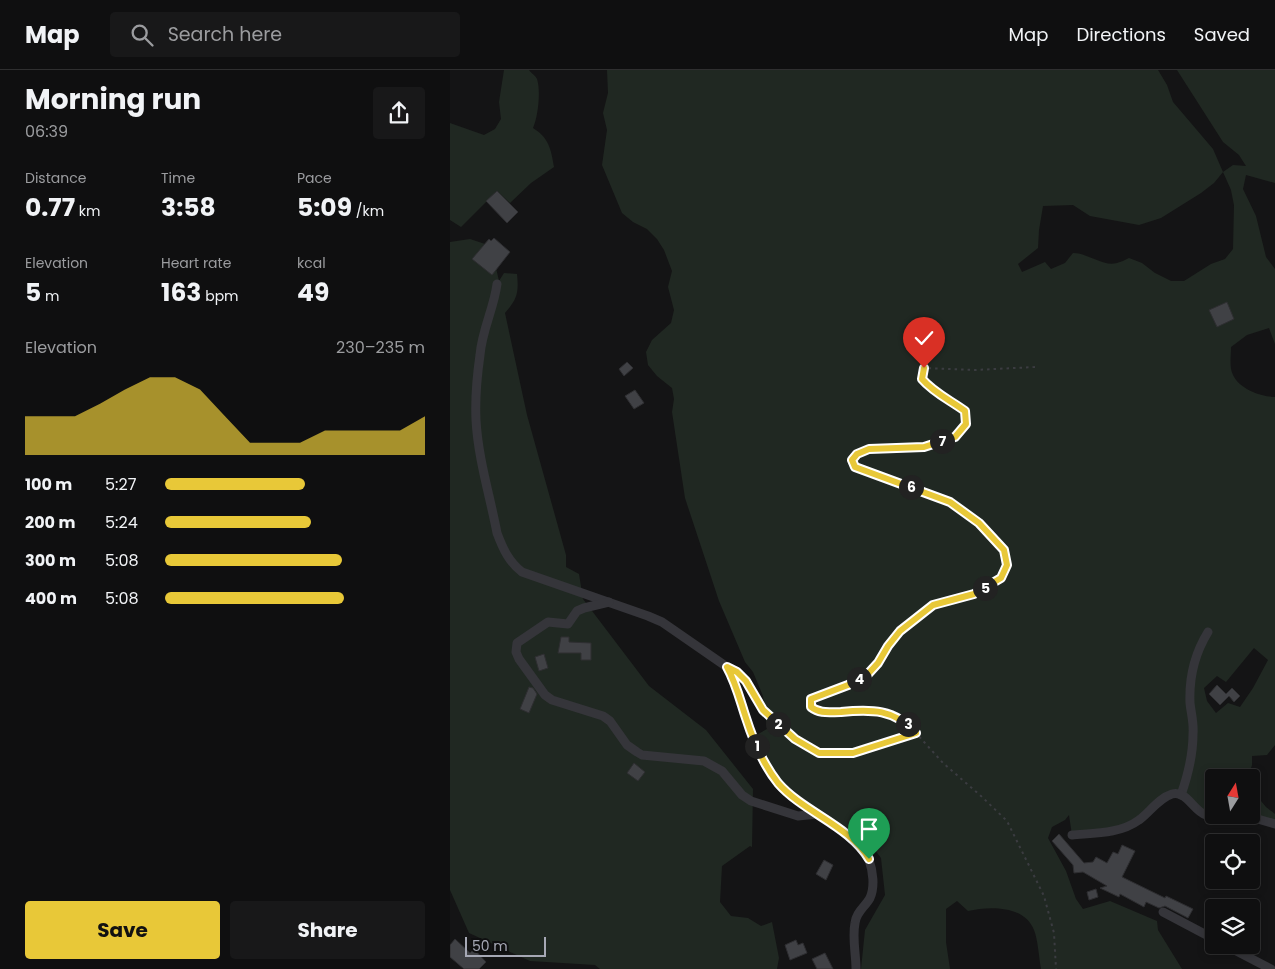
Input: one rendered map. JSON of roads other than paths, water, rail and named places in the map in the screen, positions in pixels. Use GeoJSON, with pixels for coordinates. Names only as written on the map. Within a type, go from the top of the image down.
{"type":"FeatureCollection","features":[{"type":"Feature","properties":{"kind":"street"},"geometry":{"type":"LineString","coordinates":[[497,284],[481,346],[476,419],[478,440],[497,533],[508,558],[522,572],[662,622],[727,667],[733,678],[753,737],[765,763],[786,791],[854,841],[869,859],[872,877],[870,897],[858,912],[853,932],[856,969]]}},
{"type":"Feature","properties":{"kind":"street"},"geometry":{"type":"LineString","coordinates":[[609,602],[577,611],[568,624],[548,622],[517,643],[516,652],[518,659],[545,695],[562,704],[603,716],[616,727],[627,745],[642,755],[704,761],[722,771],[742,795],[751,801],[798,816],[817,814]]}},
{"type":"Feature","properties":{"kind":"street"},"geometry":{"type":"LineString","coordinates":[[1181,795],[1192,751],[1194,731],[1190,689],[1198,652],[1208,632]]}},
{"type":"Feature","properties":{"kind":"street"},"geometry":{"type":"LineString","coordinates":[[1072,835],[1118,830],[1128,826],[1166,797],[1173,794],[1181,795],[1196,810],[1205,815]]}},
{"type":"Feature","properties":{"kind":"street"},"geometry":{"type":"LineString","coordinates":[[1260,820],[1275,824]]}},
{"type":"Feature","properties":{"kind":"street"},"geometry":{"type":"LineString","coordinates":[[1163,912],[1205,934]]}},
{"type":"Feature","properties":{"kind":"street"},"geometry":{"type":"LineString","coordinates":[[1242,954],[1271,969]]}}]}
